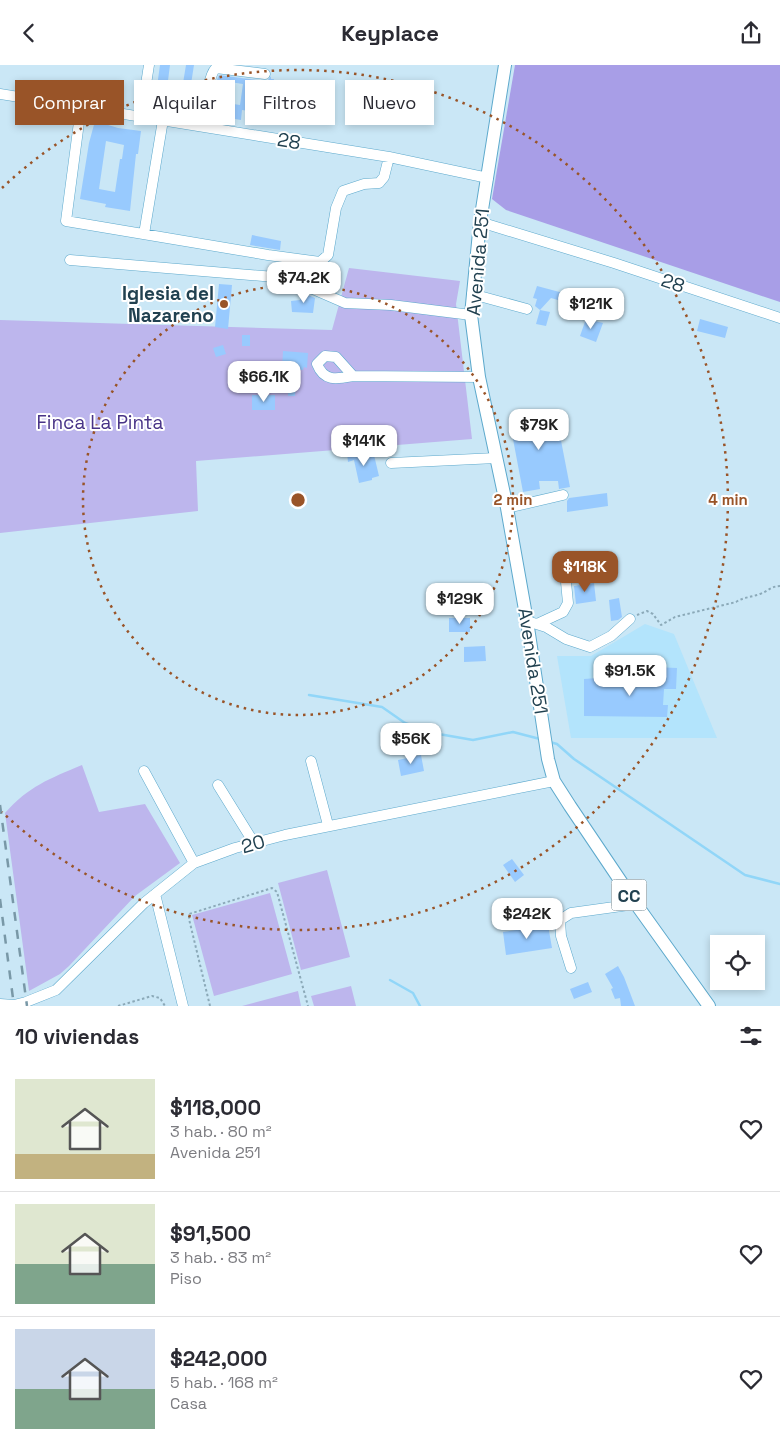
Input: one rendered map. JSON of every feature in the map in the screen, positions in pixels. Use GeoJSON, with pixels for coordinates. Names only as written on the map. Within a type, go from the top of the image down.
{"type":"FeatureCollection","features":[{"type":"Feature","properties":{"kind":"main road","name":"Avenida 251"},"geometry":{"type":"LineString","coordinates":[[505,65],[480,222],[471,315],[479,377],[532,622],[539,709],[548,759],[554,781],[636,904],[709,1006]]}},
{"type":"Feature","properties":{"kind":"street"},"geometry":{"type":"LineString","coordinates":[[147,80],[149,65]]}},
{"type":"Feature","properties":{"kind":"street"},"geometry":{"type":"LineString","coordinates":[[203,127],[214,69],[265,75]]}},
{"type":"Feature","properties":{"kind":"street","name":"28"},"geometry":{"type":"LineString","coordinates":[[0,94],[15,96]]}},
{"type":"Feature","properties":{"kind":"street"},"geometry":{"type":"LineString","coordinates":[[79,125],[66,221],[320,262],[328,255],[336,208],[343,191],[364,184],[379,183],[384,177],[389,157]]}},
{"type":"Feature","properties":{"kind":"street"},"geometry":{"type":"LineString","coordinates":[[144,234],[162,125]]}},
{"type":"Feature","properties":{"kind":"street","name":"28"},"geometry":{"type":"LineString","coordinates":[[192,125],[389,157],[488,178]]}},
{"type":"Feature","properties":{"kind":"street","name":"28"},"geometry":{"type":"LineString","coordinates":[[480,222],[614,263],[780,318]]}},
{"type":"Feature","properties":{"kind":"street"},"geometry":{"type":"LineString","coordinates":[[70,260],[275,277],[292,280],[345,303],[391,305],[471,315]]}},
{"type":"Feature","properties":{"kind":"street"},"geometry":{"type":"LineString","coordinates":[[472,294],[527,309]]}},
{"type":"Feature","properties":{"kind":"street"},"geometry":{"type":"LineString","coordinates":[[353,375],[479,377]]}},
{"type":"Feature","properties":{"kind":"street"},"geometry":{"type":"LineString","coordinates":[[392,463],[496,458]]}},
{"type":"Feature","properties":{"kind":"street"},"geometry":{"type":"LineString","coordinates":[[507,508],[563,495]]}},
{"type":"Feature","properties":{"kind":"street"},"geometry":{"type":"LineString","coordinates":[[532,622],[563,612],[568,603],[566,582]]}},
{"type":"Feature","properties":{"kind":"street"},"geometry":{"type":"LineString","coordinates":[[532,622],[546,627],[566,639],[590,647],[611,637],[630,619]]}},
{"type":"Feature","properties":{"kind":"street"},"geometry":{"type":"LineString","coordinates":[[311,761],[328,825]]}},
{"type":"Feature","properties":{"kind":"street"},"geometry":{"type":"LineString","coordinates":[[144,771],[194,863]]}},
{"type":"Feature","properties":{"kind":"street","name":"20"},"geometry":{"type":"LineString","coordinates":[[1,1005],[26,1003],[56,990],[144,903],[194,863],[254,843],[328,825],[554,781]]}},
{"type":"Feature","properties":{"kind":"street"},"geometry":{"type":"LineString","coordinates":[[218,785],[254,843]]}},
{"type":"Feature","properties":{"kind":"street"},"geometry":{"type":"LineString","coordinates":[[155,894],[183,1006]]}},
{"type":"Feature","properties":{"kind":"street"},"geometry":{"type":"LineString","coordinates":[[571,968],[561,936],[560,920],[572,913],[636,904]]}},
{"type":"Feature","properties":{"kind":"path"},"geometry":{"type":"LineString","coordinates":[[630,619],[647,611],[653,614],[661,625],[675,617],[736,602],[760,594],[775,586],[780,586]]}},
{"type":"Feature","properties":{"kind":"path"},"geometry":{"type":"LineString","coordinates":[[210,1006],[189,915],[272,888],[278,891],[308,1006]]}},
{"type":"Feature","properties":{"kind":"path"},"geometry":{"type":"LineString","coordinates":[[118,1006],[152,996],[160,998],[165,1006]]}},
{"type":"Feature","properties":{"kind":"shaded area"},"geometry":{"type":"Polygon","coordinates":[[[515,65],[780,65],[780,302],[506,210],[492,199],[515,65]]]}},
{"type":"Feature","properties":{"kind":"shaded area"},"geometry":{"type":"Polygon","coordinates":[[[645,624],[674,634],[717,738],[571,738],[557,656],[591,656],[645,624]]]}},
{"type":"Feature","properties":{"kind":"green space","name":"Finca La Pinta"},"geometry":{"type":"Polygon","coordinates":[[[349,268],[460,281],[456,304],[472,439],[196,461],[198,511],[0,533],[0,320],[332,330],[349,268]]]}},
{"type":"Feature","properties":{"kind":"green space"},"geometry":{"type":"Polygon","coordinates":[[[82,765],[99,812],[145,804],[180,863],[135,896],[60,974],[29,991],[5,813],[31,790],[49,779],[82,765]]]}},
{"type":"Feature","properties":{"kind":"green space"},"geometry":{"type":"Polygon","coordinates":[[[327,870],[350,957],[301,970],[278,883],[327,870]]]}},
{"type":"Feature","properties":{"kind":"green space"},"geometry":{"type":"Polygon","coordinates":[[[270,893],[292,974],[214,996],[192,915],[270,893]]]}},
{"type":"Feature","properties":{"kind":"green space"},"geometry":{"type":"Polygon","coordinates":[[[351,986],[356,1006],[314,1006],[311,996],[351,986]]]}},
{"type":"Feature","properties":{"kind":"green space"},"geometry":{"type":"Polygon","coordinates":[[[298,991],[301,1006],[242,1006],[298,991]]]}},
{"type":"Feature","properties":{"kind":"building"},"geometry":{"type":"Polygon","coordinates":[[[160,65],[170,65],[168,80],[158,80],[160,65]]]}},
{"type":"Feature","properties":{"kind":"building"},"geometry":{"type":"Polygon","coordinates":[[[186,65],[194,65],[192,80],[184,80],[186,65]]]}},
{"type":"Feature","properties":{"kind":"building"},"geometry":{"type":"Polygon","coordinates":[[[219,75],[256,80],[245,80],[245,110],[242,110],[241,120],[235,119],[235,104],[240,105],[243,84],[235,83],[235,80],[217,80],[219,75]]]}},
{"type":"Feature","properties":{"kind":"building"},"geometry":{"type":"Polygon","coordinates":[[[94,125],[108,125],[141,131],[138,154],[136,154],[130,211],[105,207],[106,204],[80,199],[94,125]],[[106,141],[99,189],[115,192],[120,159],[122,159],[124,145],[106,141]]]}},
{"type":"Feature","properties":{"kind":"building"},"geometry":{"type":"Polygon","coordinates":[[[252,235],[281,241],[280,250],[250,245],[252,235]]]}},
{"type":"Feature","properties":{"kind":"building","name":"Iglesia del Nazareno"},"geometry":{"type":"Polygon","coordinates":[[[219,284],[232,285],[228,329],[215,327],[219,284]]]}},
{"type":"Feature","properties":{"kind":"building"},"geometry":{"type":"Polygon","coordinates":[[[537,286],[567,294],[565,302],[551,298],[540,310],[535,306],[537,299],[533,298],[537,286]]]}},
{"type":"Feature","properties":{"kind":"building"},"geometry":{"type":"Polygon","coordinates":[[[301,292],[315,298],[313,313],[292,312],[291,301],[300,300],[301,292]]]}},
{"type":"Feature","properties":{"kind":"building"},"geometry":{"type":"Polygon","coordinates":[[[540,310],[550,312],[546,326],[536,324],[540,310]]]}},
{"type":"Feature","properties":{"kind":"building"},"geometry":{"type":"Polygon","coordinates":[[[586,319],[603,323],[596,342],[580,336],[586,319]]]}},
{"type":"Feature","properties":{"kind":"building"},"geometry":{"type":"Polygon","coordinates":[[[700,319],[728,327],[725,338],[697,331],[700,319]]]}},
{"type":"Feature","properties":{"kind":"building"},"geometry":{"type":"Polygon","coordinates":[[[242,335],[250,335],[250,346],[242,346],[242,335]]]}},
{"type":"Feature","properties":{"kind":"building"},"geometry":{"type":"Polygon","coordinates":[[[223,345],[226,354],[216,357],[213,348],[223,345]]]}},
{"type":"Feature","properties":{"kind":"building"},"geometry":{"type":"Polygon","coordinates":[[[283,351],[308,353],[307,368],[304,367],[303,370],[282,369],[283,351]]]}},
{"type":"Feature","properties":{"kind":"building"},"geometry":{"type":"Polygon","coordinates":[[[288,383],[296,383],[295,396],[288,396],[288,383]]]}},
{"type":"Feature","properties":{"kind":"building"},"geometry":{"type":"Polygon","coordinates":[[[252,395],[275,395],[275,410],[252,410],[252,395]]]}},
{"type":"Feature","properties":{"kind":"building"},"geometry":{"type":"Polygon","coordinates":[[[549,412],[550,425],[558,425],[570,487],[559,489],[558,481],[539,481],[540,489],[523,492],[509,418],[549,412]]]}},
{"type":"Feature","properties":{"kind":"building"},"geometry":{"type":"Polygon","coordinates":[[[358,451],[359,458],[374,455],[379,476],[359,483],[354,460],[348,462],[347,453],[358,451]]]}},
{"type":"Feature","properties":{"kind":"building"},"geometry":{"type":"Polygon","coordinates":[[[607,493],[608,506],[567,512],[567,501],[569,498],[607,493]]]}},
{"type":"Feature","properties":{"kind":"building"},"geometry":{"type":"Polygon","coordinates":[[[594,583],[596,601],[576,604],[574,586],[594,583]]]}},
{"type":"Feature","properties":{"kind":"building"},"geometry":{"type":"Polygon","coordinates":[[[619,598],[622,617],[611,621],[609,600],[619,598]]]}},
{"type":"Feature","properties":{"kind":"building"},"geometry":{"type":"Polygon","coordinates":[[[449,618],[470,618],[470,632],[449,632],[449,618]]]}},
{"type":"Feature","properties":{"kind":"building"},"geometry":{"type":"Polygon","coordinates":[[[485,646],[486,661],[464,662],[464,647],[485,646]]]}},
{"type":"Feature","properties":{"kind":"building"},"geometry":{"type":"Polygon","coordinates":[[[654,667],[677,668],[676,689],[664,689],[663,705],[668,705],[667,717],[584,716],[584,679],[598,678],[598,685],[653,687],[654,667]]]}},
{"type":"Feature","properties":{"kind":"building"},"geometry":{"type":"Polygon","coordinates":[[[421,755],[424,771],[401,776],[398,760],[421,755]]]}},
{"type":"Feature","properties":{"kind":"building"},"geometry":{"type":"Polygon","coordinates":[[[512,859],[524,875],[515,882],[503,865],[512,859]]]}},
{"type":"Feature","properties":{"kind":"building"},"geometry":{"type":"Polygon","coordinates":[[[548,925],[552,948],[506,955],[503,932],[548,925]]]}},
{"type":"Feature","properties":{"kind":"building"},"geometry":{"type":"Polygon","coordinates":[[[618,966],[635,1006],[621,1006],[620,998],[615,999],[611,989],[613,988],[605,974],[618,966]]]}},
{"type":"Feature","properties":{"kind":"building"},"geometry":{"type":"Polygon","coordinates":[[[588,982],[592,992],[574,999],[570,989],[588,982]]]}},
{"type":"Feature","properties":{"kind":"waterway"},"geometry":{"type":"LineString","coordinates":[[309,695],[382,707],[405,723],[433,733],[473,740],[513,732],[540,739]]}},
{"type":"Feature","properties":{"kind":"waterway"},"geometry":{"type":"LineString","coordinates":[[550,742],[557,744],[574,759],[745,875],[780,884]]}},
{"type":"Feature","properties":{"kind":"waterway"},"geometry":{"type":"LineString","coordinates":[[390,980],[413,993],[420,1006]]}},
{"type":"Feature","properties":{"kind":"railway"},"geometry":{"type":"LineString","coordinates":[[0,805],[27,1006]]}},
{"type":"Feature","properties":{"kind":"railway"},"geometry":{"type":"LineString","coordinates":[[0,899],[14,1006]]}},
{"type":"Feature","properties":{"kind":"place","name":"Iglesia del Nazareno"},"geometry":{"type":"Point","coordinates":[224,304]}}]}
